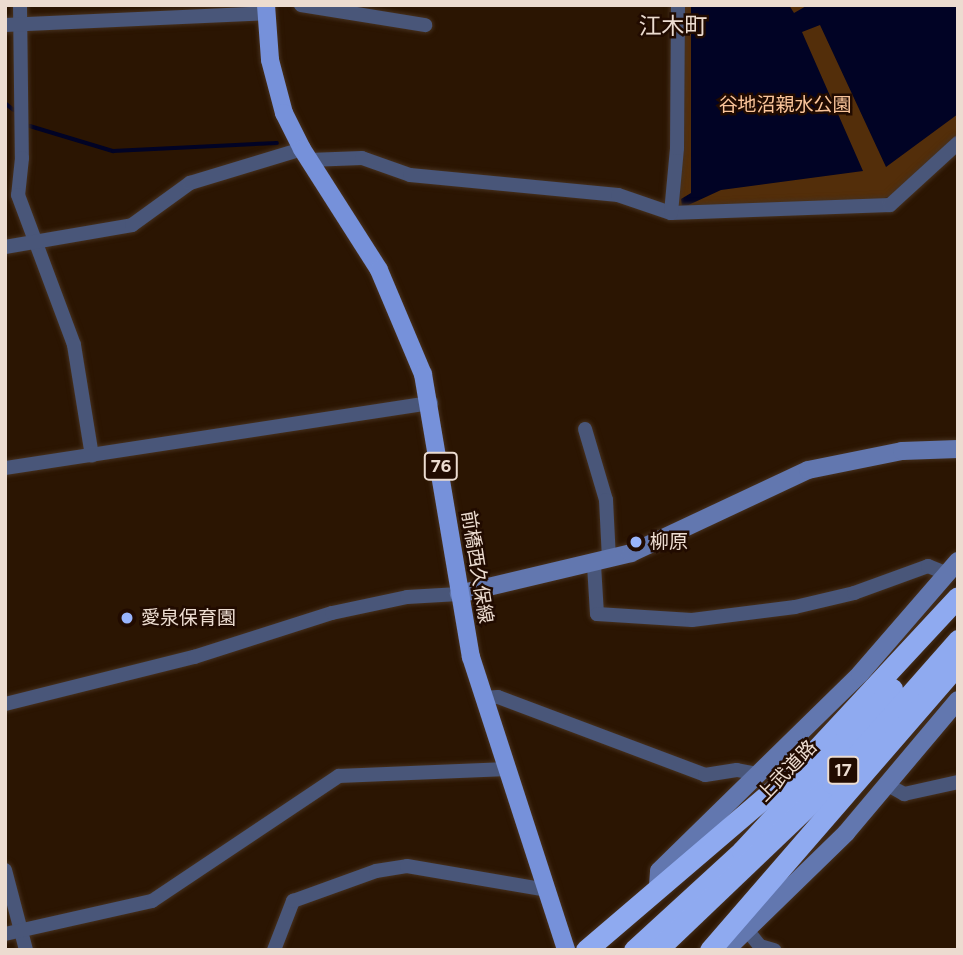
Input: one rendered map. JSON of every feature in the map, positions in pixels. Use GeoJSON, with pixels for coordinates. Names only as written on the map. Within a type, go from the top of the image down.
{"type":"FeatureCollection","features":[{"type":"Feature","properties":{"kind":"highway"},"geometry":{"type":"LineString","coordinates":[[586,950],[657,886],[797,770],[958,597]]}},
{"type":"Feature","properties":{"kind":"highway","name":"上武道路"},"geometry":{"type":"LineString","coordinates":[[634,950],[826,765],[958,610]]}},
{"type":"Feature","properties":{"kind":"highway","name":"上武道路"},"geometry":{"type":"LineString","coordinates":[[657,950],[832,783],[958,640]]}},
{"type":"Feature","properties":{"kind":"highway"},"geometry":{"type":"LineString","coordinates":[[711,949],[958,664]]}},
{"type":"Feature","properties":{"kind":"main road","name":"前橋西久保線"},"geometry":{"type":"LineString","coordinates":[[266,9],[276,89],[305,154],[391,292],[431,403],[459,594],[483,698],[566,950]]}},
{"type":"Feature","properties":{"kind":"street"},"geometry":{"type":"LineString","coordinates":[[20,5],[12,25],[22,158],[17,188],[76,355],[92,456]]}},
{"type":"Feature","properties":{"kind":"street"},"geometry":{"type":"LineString","coordinates":[[301,5],[425,25]]}},
{"type":"Feature","properties":{"kind":"street"},"geometry":{"type":"LineString","coordinates":[[670,213],[677,149],[678,5]]}},
{"type":"Feature","properties":{"kind":"street"},"geometry":{"type":"LineString","coordinates":[[12,25],[266,9]]}},
{"type":"Feature","properties":{"kind":"street"},"geometry":{"type":"LineString","coordinates":[[5,247],[132,225],[190,183],[305,154],[362,158],[410,175],[618,195],[670,213],[890,205],[958,143]]}},
{"type":"Feature","properties":{"kind":"street"},"geometry":{"type":"LineString","coordinates":[[5,468],[431,403]]}},
{"type":"Feature","properties":{"kind":"street"},"geometry":{"type":"LineString","coordinates":[[585,429],[606,500],[597,614],[692,620],[795,607],[854,593],[928,566],[953,568]]}},
{"type":"Feature","properties":{"kind":"street"},"geometry":{"type":"LineString","coordinates":[[5,704],[194,657],[332,613],[400,598],[459,594],[602,563],[677,534],[808,470],[902,451],[958,449]]}},
{"type":"Feature","properties":{"kind":"street"},"geometry":{"type":"LineString","coordinates":[[657,886],[659,871],[860,674],[953,568]]}},
{"type":"Feature","properties":{"kind":"street"},"geometry":{"type":"LineString","coordinates":[[483,698],[498,697],[705,775],[737,770],[757,774]]}},
{"type":"Feature","properties":{"kind":"street"},"geometry":{"type":"LineString","coordinates":[[711,949],[730,946],[846,833],[958,700]]}},
{"type":"Feature","properties":{"kind":"street"},"geometry":{"type":"LineString","coordinates":[[5,934],[152,901],[339,776],[508,769]]}},
{"type":"Feature","properties":{"kind":"street"},"geometry":{"type":"LineString","coordinates":[[886,784],[904,794],[958,782]]}},
{"type":"Feature","properties":{"kind":"street"},"geometry":{"type":"LineString","coordinates":[[274,950],[293,901],[376,871],[407,866],[548,890]]}},
{"type":"Feature","properties":{"kind":"street"},"geometry":{"type":"LineString","coordinates":[[5,870],[26,950]]}},
{"type":"Feature","properties":{"kind":"street"},"geometry":{"type":"LineString","coordinates":[[747,930],[760,946],[774,950]]}},
{"type":"Feature","properties":{"kind":"green space","name":"谷地沼親水公園"},"geometry":{"type":"Polygon","coordinates":[[[681,5],[958,5],[958,137],[890,196],[875,201],[678,209],[681,5]]]}},
{"type":"Feature","properties":{"kind":"water","name":"谷地沼親水公園"},"geometry":{"type":"Polygon","coordinates":[[[691,5],[789,5],[794,13],[808,5],[958,6],[958,114],[886,167],[820,25],[802,32],[863,171],[721,190],[682,208],[681,199],[691,193],[691,5]]]}},
{"type":"Feature","properties":{"kind":"waterway"},"geometry":{"type":"LineString","coordinates":[[5,103],[14,110]]}},
{"type":"Feature","properties":{"kind":"waterway"},"geometry":{"type":"LineString","coordinates":[[30,126],[113,151],[277,143]]}},
{"type":"Feature","properties":{"kind":"place","name":"柳原"},"geometry":{"type":"Point","coordinates":[636,542]}},
{"type":"Feature","properties":{"kind":"place","name":"愛泉保育園"},"geometry":{"type":"Point","coordinates":[127,618]}},
{"type":"Feature","properties":{"kind":"district","name":"江木町"},"geometry":{"type":"Point","coordinates":[673,26]}}]}
